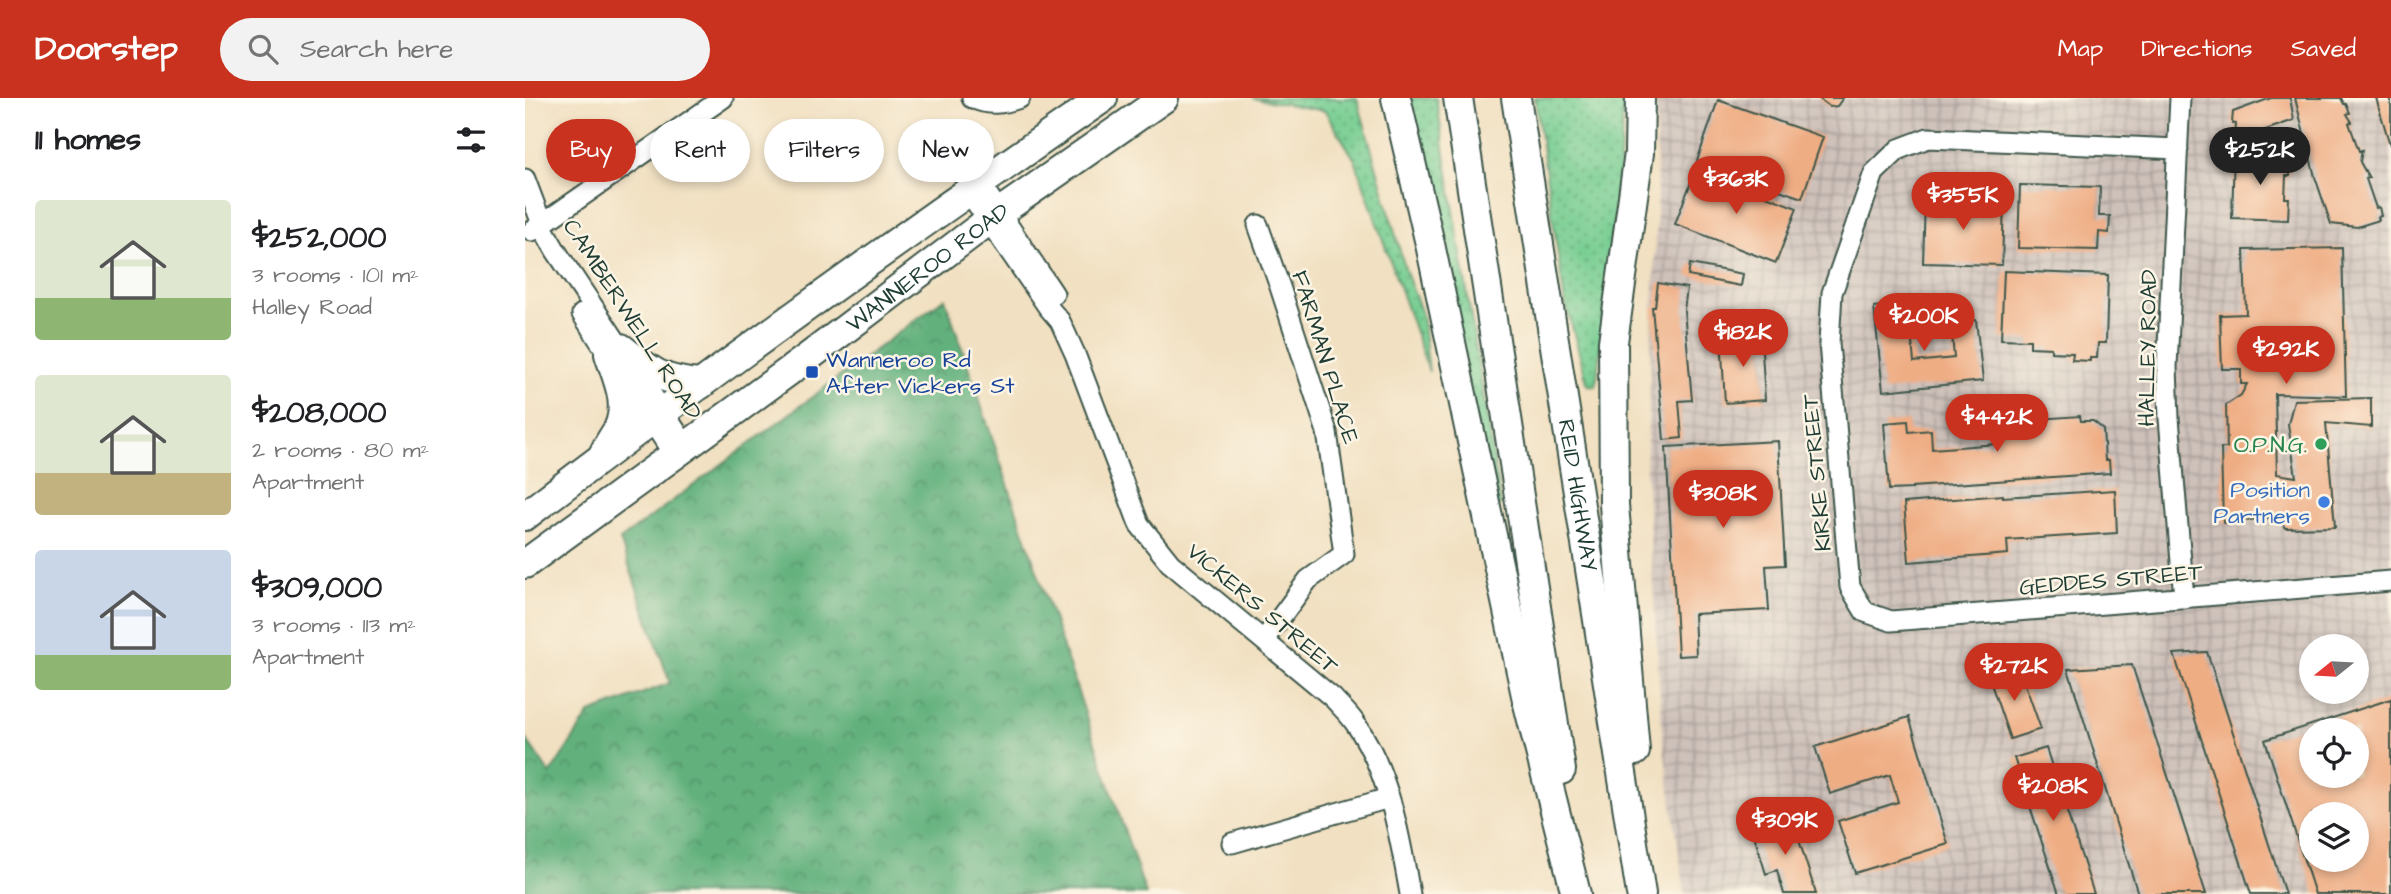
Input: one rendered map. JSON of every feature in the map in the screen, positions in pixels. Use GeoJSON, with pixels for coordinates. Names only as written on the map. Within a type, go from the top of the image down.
{"type":"FeatureCollection","features":[{"type":"Feature","properties":{"kind":"highway","name":"WANNEROO ROAD"},"geometry":{"type":"LineString","coordinates":[[525,516],[701,384],[974,187],[1103,98]]}},
{"type":"Feature","properties":{"kind":"highway","name":"WANNEROO ROAD"},"geometry":{"type":"LineString","coordinates":[[525,564],[994,216],[1164,98]]}},
{"type":"Feature","properties":{"kind":"highway"},"geometry":{"type":"LineString","coordinates":[[1396,98],[1430,244],[1527,700],[1578,894]]}},
{"type":"Feature","properties":{"kind":"highway"},"geometry":{"type":"LineString","coordinates":[[1458,98],[1578,894]]}},
{"type":"Feature","properties":{"kind":"highway","name":"REID HIGHWAY"},"geometry":{"type":"LineString","coordinates":[[1516,98],[1641,894]]}},
{"type":"Feature","properties":{"kind":"highway"},"geometry":{"type":"LineString","coordinates":[[1640,98],[1639,153],[1613,355],[1614,505],[1635,746],[1641,894]]}},
{"type":"Feature","properties":{"kind":"highway"},"geometry":{"type":"LineString","coordinates":[[615,351],[669,380],[701,384]]}},
{"type":"Feature","properties":{"kind":"highway"},"geometry":{"type":"LineString","coordinates":[[603,456],[624,410],[615,351]]}},
{"type":"Feature","properties":{"kind":"street"},"geometry":{"type":"LineString","coordinates":[[533,224],[723,98]]}},
{"type":"Feature","properties":{"kind":"street"},"geometry":{"type":"LineString","coordinates":[[978,100],[1005,103],[1020,98]]}},
{"type":"Feature","properties":{"kind":"street","name":"HALLEY ROAD"},"geometry":{"type":"LineString","coordinates":[[2180,98],[2167,367],[2184,598]]}},
{"type":"Feature","properties":{"kind":"street","name":"KIRKE STREET"},"geometry":{"type":"LineString","coordinates":[[1850,587],[1829,319],[1832,293],[1874,173],[1899,149],[1928,138],[2178,149]]}},
{"type":"Feature","properties":{"kind":"street","name":"CAMBERWELL ROAD"},"geometry":{"type":"LineString","coordinates":[[525,179],[533,224],[556,251],[615,351],[680,450]]}},
{"type":"Feature","properties":{"kind":"street","name":"VICKERS STREET"},"geometry":{"type":"LineString","coordinates":[[974,187],[1060,303],[1060,321],[1139,524],[1170,563],[1333,698],[1356,723],[1378,766],[1399,827],[1410,894]]}},
{"type":"Feature","properties":{"kind":"street","name":"FARMAN PLACE"},"geometry":{"type":"LineString","coordinates":[[1258,225],[1328,432],[1344,554],[1308,580],[1264,640]]}},
{"type":"Feature","properties":{"kind":"street","name":"GEDDES STREET"},"geometry":{"type":"LineString","coordinates":[[1850,587],[1865,612],[1891,621],[2391,581]]}},
{"type":"Feature","properties":{"kind":"street"},"geometry":{"type":"LineString","coordinates":[[1233,843],[1389,798]]}},
{"type":"Feature","properties":{"kind":"shaded area"},"geometry":{"type":"Polygon","coordinates":[[[1656,98],[2391,98],[2391,894],[1685,894],[1663,741],[1646,471],[1657,206],[1656,98]]]}},
{"type":"Feature","properties":{"kind":"green space"},"geometry":{"type":"Polygon","coordinates":[[[1252,98],[1357,98],[1406,272],[1422,314],[1429,372],[1355,160],[1325,111],[1252,98]]]}},
{"type":"Feature","properties":{"kind":"green space"},"geometry":{"type":"Polygon","coordinates":[[[1407,98],[1436,98],[1501,505],[1494,508],[1407,98]]]}},
{"type":"Feature","properties":{"kind":"green space"},"geometry":{"type":"Polygon","coordinates":[[[1535,98],[1624,98],[1619,172],[1596,386],[1588,385],[1564,297],[1535,98]]]}},
{"type":"Feature","properties":{"kind":"green space"},"geometry":{"type":"Polygon","coordinates":[[[945,298],[1146,894],[525,894],[525,737],[550,774],[590,713],[670,683],[620,540],[945,298]]]}},
{"type":"Feature","properties":{"kind":"building"},"geometry":{"type":"Polygon","coordinates":[[[1818,98],[1843,98],[1837,106],[1830,107],[1818,98]]]}},
{"type":"Feature","properties":{"kind":"building"},"geometry":{"type":"Polygon","coordinates":[[[2271,98],[2290,98],[2294,120],[2243,138],[2235,138],[2233,112],[2271,98]]]}},
{"type":"Feature","properties":{"kind":"building"},"geometry":{"type":"Polygon","coordinates":[[[2295,98],[2341,98],[2346,104],[2350,113],[2347,114],[2352,122],[2349,123],[2359,151],[2362,150],[2360,162],[2369,178],[2366,179],[2376,208],[2379,207],[2379,220],[2357,227],[2331,224],[2315,177],[2295,98]]]}},
{"type":"Feature","properties":{"kind":"building"},"geometry":{"type":"Polygon","coordinates":[[[2376,98],[2391,98],[2391,145],[2390,145],[2376,98]]]}},
{"type":"Feature","properties":{"kind":"building"},"geometry":{"type":"Polygon","coordinates":[[[1718,100],[1823,137],[1802,198],[1697,161],[1718,100]]]}},
{"type":"Feature","properties":{"kind":"building"},"geometry":{"type":"Polygon","coordinates":[[[2234,152],[2280,154],[2280,163],[2290,163],[2290,176],[2286,176],[2285,198],[2289,198],[2288,220],[2232,218],[2234,152]]]}},
{"type":"Feature","properties":{"kind":"building"},"geometry":{"type":"Polygon","coordinates":[[[1696,169],[1797,208],[1776,263],[1675,224],[1696,169]]]}},
{"type":"Feature","properties":{"kind":"building"},"geometry":{"type":"Polygon","coordinates":[[[2020,185],[2100,187],[2099,216],[2110,216],[2109,233],[2099,232],[2098,250],[2018,248],[2020,185]]]}},
{"type":"Feature","properties":{"kind":"building"},"geometry":{"type":"Polygon","coordinates":[[[1925,200],[2004,202],[2002,265],[1923,263],[1925,200]]]}},
{"type":"Feature","properties":{"kind":"building"},"geometry":{"type":"Polygon","coordinates":[[[2342,248],[2346,396],[2275,394],[2277,474],[2296,477],[2288,424],[2294,400],[2371,398],[2371,427],[2326,423],[2335,527],[2285,528],[2278,517],[2223,523],[2221,448],[2227,448],[2226,405],[2241,395],[2247,384],[2241,384],[2241,369],[2222,369],[2220,315],[2246,314],[2244,250],[2342,248]]]}},
{"type":"Feature","properties":{"kind":"building"},"geometry":{"type":"Polygon","coordinates":[[[1690,264],[1743,274],[1741,286],[1688,276],[1690,264]]]}},
{"type":"Feature","properties":{"kind":"building"},"geometry":{"type":"Polygon","coordinates":[[[2004,271],[2108,275],[2106,343],[2098,343],[2097,358],[2090,358],[2090,361],[2072,360],[2073,353],[2030,347],[2030,340],[2001,339],[2004,271]]]}},
{"type":"Feature","properties":{"kind":"building"},"geometry":{"type":"Polygon","coordinates":[[[1658,283],[1687,288],[1684,310],[1692,400],[1679,401],[1682,438],[1664,440],[1652,307],[1655,307],[1658,283]]]}},
{"type":"Feature","properties":{"kind":"building"},"geometry":{"type":"Polygon","coordinates":[[[1908,303],[1914,362],[1954,358],[1951,322],[1976,320],[1983,381],[1883,391],[1874,307],[1908,303]]]}},
{"type":"Feature","properties":{"kind":"building"},"geometry":{"type":"Polygon","coordinates":[[[1761,335],[1765,400],[1725,403],[1721,337],[1761,335]]]}},
{"type":"Feature","properties":{"kind":"building"},"geometry":{"type":"Polygon","coordinates":[[[2080,416],[2081,421],[2093,421],[2103,429],[2105,460],[2109,460],[2110,473],[1889,490],[1884,423],[1908,421],[1909,432],[1931,430],[1932,449],[1997,444],[1995,422],[2080,416]]]}},
{"type":"Feature","properties":{"kind":"building"},"geometry":{"type":"Polygon","coordinates":[[[1778,441],[1785,565],[1766,566],[1769,610],[1694,614],[1696,655],[1678,656],[1666,447],[1778,441]]]}},
{"type":"Feature","properties":{"kind":"building"},"geometry":{"type":"Polygon","coordinates":[[[2115,490],[2117,533],[2007,540],[2008,554],[1909,562],[1904,503],[2115,490]]]}},
{"type":"Feature","properties":{"kind":"building"},"geometry":{"type":"Polygon","coordinates":[[[2207,652],[2285,894],[2251,894],[2174,654],[2207,652]]]}},
{"type":"Feature","properties":{"kind":"building"},"geometry":{"type":"Polygon","coordinates":[[[2132,665],[2206,894],[2138,894],[2068,669],[2132,665]]]}},
{"type":"Feature","properties":{"kind":"building"},"geometry":{"type":"Polygon","coordinates":[[[2020,670],[2041,729],[2010,739],[1987,672],[2020,670]]]}},
{"type":"Feature","properties":{"kind":"building"},"geometry":{"type":"Polygon","coordinates":[[[2391,699],[2391,894],[2315,894],[2308,872],[2369,872],[2369,802],[2299,802],[2299,845],[2265,740],[2299,729],[2299,788],[2369,788],[2369,718],[2333,718],[2391,699]]]}},
{"type":"Feature","properties":{"kind":"building"},"geometry":{"type":"Polygon","coordinates":[[[1909,717],[1948,844],[1855,873],[1838,821],[1898,802],[1890,775],[1830,794],[1815,747],[1909,717]]]}},
{"type":"Feature","properties":{"kind":"building"},"geometry":{"type":"Polygon","coordinates":[[[2046,748],[2094,894],[2059,894],[2014,758],[2046,748]]]}},
{"type":"Feature","properties":{"kind":"building"},"geometry":{"type":"Polygon","coordinates":[[[1792,818],[1816,894],[1784,894],[1777,870],[1766,874],[1754,835],[1765,832],[1763,827],[1792,818]]]}},
{"type":"Feature","properties":{"kind":"place","name":"Wanneroo Rd After Vickers St"},"geometry":{"type":"Point","coordinates":[812,372]}},
{"type":"Feature","properties":{"kind":"place","name":"O.P.N.G."},"geometry":{"type":"Point","coordinates":[2321,444]}},
{"type":"Feature","properties":{"kind":"place","name":"Position Partners"},"geometry":{"type":"Point","coordinates":[2324,502]}}]}
